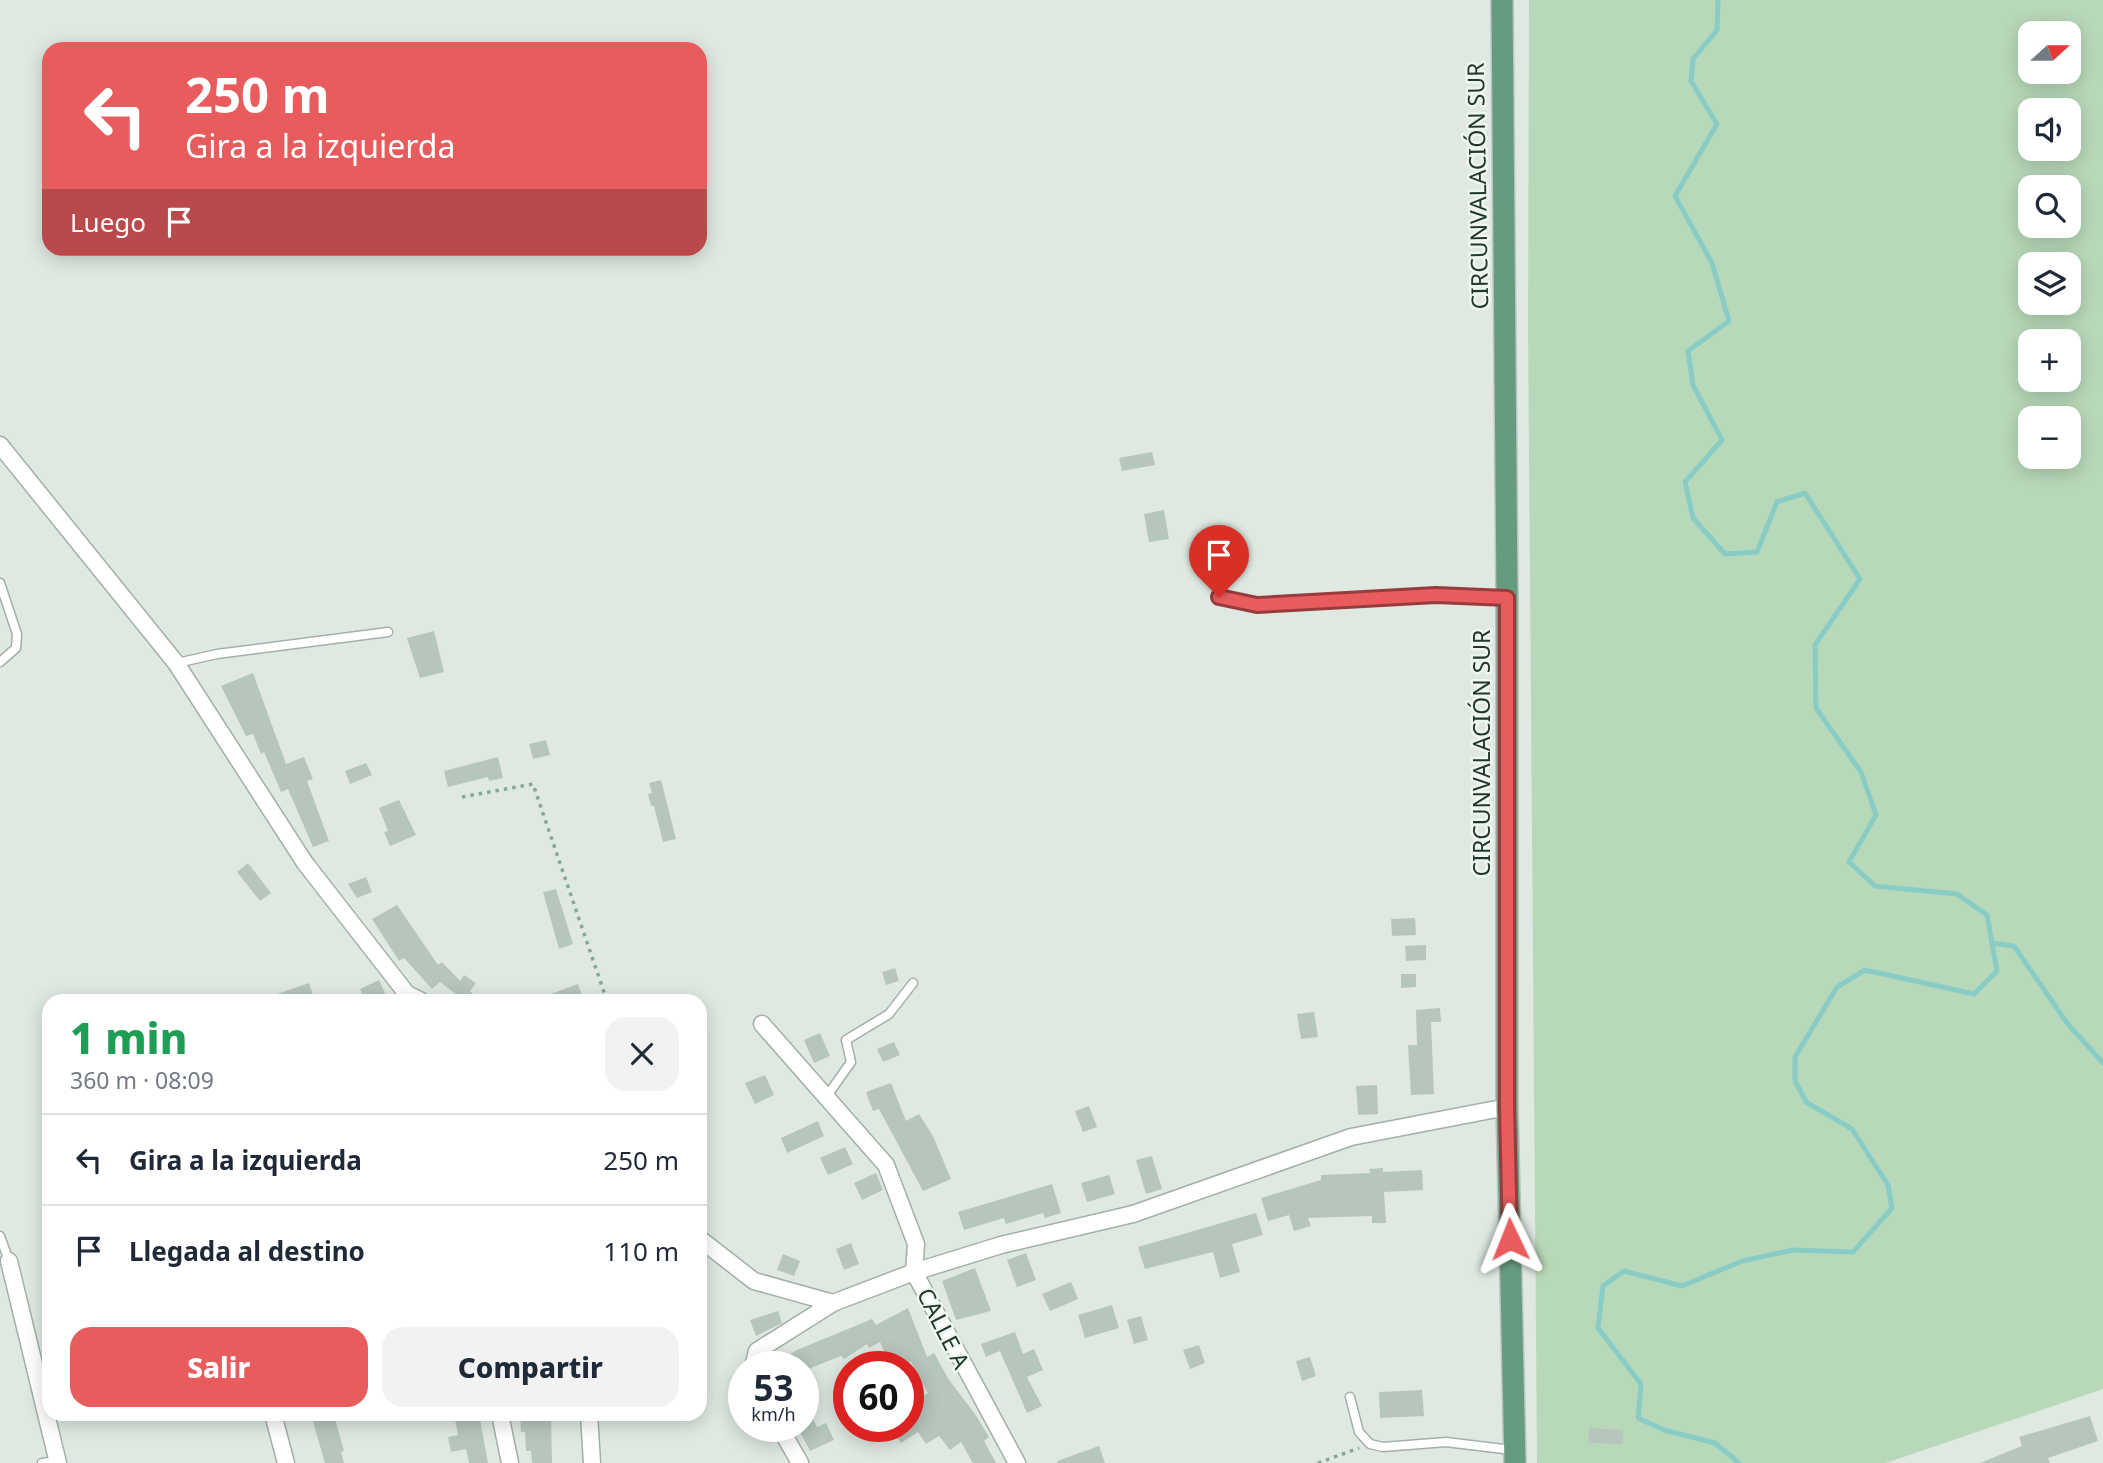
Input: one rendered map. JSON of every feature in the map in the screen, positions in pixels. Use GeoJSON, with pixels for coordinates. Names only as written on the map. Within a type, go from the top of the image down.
{"type":"FeatureCollection","features":[{"type":"Feature","properties":{"kind":"main road","name":"CIRCUNVALACIÓN SUR"},"geometry":{"type":"LineString","coordinates":[[1502,0],[1507,598],[1507,1107],[1515,1457]]}},
{"type":"Feature","properties":{"kind":"street"},"geometry":{"type":"LineString","coordinates":[[0,445],[176,663],[304,863],[407,994]]}},
{"type":"Feature","properties":{"kind":"street","name":"CALLE A"},"geometry":{"type":"LineString","coordinates":[[762,1024],[886,1165],[916,1244],[914,1272],[1017,1463]]}},
{"type":"Feature","properties":{"kind":"street"},"geometry":{"type":"LineString","coordinates":[[757,1351],[833,1303],[914,1272],[1001,1245],[1133,1214],[1351,1137],[1507,1107]]}},
{"type":"Feature","properties":{"kind":"street"},"geometry":{"type":"LineString","coordinates":[[707,1244],[754,1281],[833,1303]]}},
{"type":"Feature","properties":{"kind":"street"},"geometry":{"type":"LineString","coordinates":[[9,1261],[42,1415]]}},
{"type":"Feature","properties":{"kind":"street"},"geometry":{"type":"LineString","coordinates":[[43,1421],[52,1462]]}},
{"type":"Feature","properties":{"kind":"street"},"geometry":{"type":"LineString","coordinates":[[275,1421],[286,1463]]}},
{"type":"Feature","properties":{"kind":"street"},"geometry":{"type":"LineString","coordinates":[[501,1421],[510,1463]]}},
{"type":"Feature","properties":{"kind":"street"},"geometry":{"type":"LineString","coordinates":[[589,1421],[592,1463]]}},
{"type":"Feature","properties":{"kind":"street"},"geometry":{"type":"LineString","coordinates":[[788,1442],[800,1463]]}},
{"type":"Feature","properties":{"kind":"lane"},"geometry":{"type":"LineString","coordinates":[[0,583],[17,634],[16,648],[0,662]]}},
{"type":"Feature","properties":{"kind":"lane"},"geometry":{"type":"LineString","coordinates":[[1219,597],[1257,605],[1436,595],[1507,598]]}},
{"type":"Feature","properties":{"kind":"lane"},"geometry":{"type":"LineString","coordinates":[[176,663],[217,654],[388,632]]}},
{"type":"Feature","properties":{"kind":"lane"},"geometry":{"type":"LineString","coordinates":[[827,1096],[851,1062],[846,1040],[889,1014],[913,983]]}},
{"type":"Feature","properties":{"kind":"lane"},"geometry":{"type":"LineString","coordinates":[[0,1236],[9,1261]]}},
{"type":"Feature","properties":{"kind":"lane"},"geometry":{"type":"LineString","coordinates":[[1350,1396],[1359,1432],[1370,1444],[1383,1447],[1446,1442],[1515,1457]]}},
{"type":"Feature","properties":{"kind":"path"},"geometry":{"type":"LineString","coordinates":[[462,797],[533,784],[605,994]]}},
{"type":"Feature","properties":{"kind":"path"},"geometry":{"type":"LineString","coordinates":[[1318,1463],[1370,1444]]}},
{"type":"Feature","properties":{"kind":"green space"},"geometry":{"type":"Polygon","coordinates":[[[1529,0],[2103,0],[2103,1389],[1886,1463],[1537,1463],[1528,330],[1529,0]]]}},
{"type":"Feature","properties":{"kind":"building"},"geometry":{"type":"Polygon","coordinates":[[[1152,452],[1155,465],[1122,471],[1119,458],[1152,452]]]}},
{"type":"Feature","properties":{"kind":"building"},"geometry":{"type":"Polygon","coordinates":[[[1164,510],[1169,539],[1149,542],[1144,514],[1164,510]]]}},
{"type":"Feature","properties":{"kind":"building"},"geometry":{"type":"Polygon","coordinates":[[[434,631],[444,672],[420,678],[407,638],[434,631]]]}},
{"type":"Feature","properties":{"kind":"building"},"geometry":{"type":"Polygon","coordinates":[[[253,673],[286,764],[304,757],[313,779],[307,781],[329,841],[313,847],[288,789],[281,792],[264,752],[261,754],[253,734],[246,736],[221,686],[253,673]]]}},
{"type":"Feature","properties":{"kind":"building"},"geometry":{"type":"Polygon","coordinates":[[[546,740],[550,755],[533,759],[529,744],[546,740]]]}},
{"type":"Feature","properties":{"kind":"building"},"geometry":{"type":"Polygon","coordinates":[[[498,757],[503,778],[489,781],[488,777],[448,787],[444,771],[498,757]]]}},
{"type":"Feature","properties":{"kind":"building"},"geometry":{"type":"Polygon","coordinates":[[[366,763],[372,775],[350,784],[345,771],[366,763]]]}},
{"type":"Feature","properties":{"kind":"building"},"geometry":{"type":"Polygon","coordinates":[[[661,780],[676,839],[663,842],[654,806],[651,806],[648,794],[652,793],[649,783],[661,780]]]}},
{"type":"Feature","properties":{"kind":"building"},"geometry":{"type":"Polygon","coordinates":[[[399,800],[416,835],[390,846],[384,832],[388,831],[379,808],[399,800]]]}},
{"type":"Feature","properties":{"kind":"building"},"geometry":{"type":"Polygon","coordinates":[[[248,863],[271,893],[260,901],[237,872],[248,863]]]}},
{"type":"Feature","properties":{"kind":"building"},"geometry":{"type":"Polygon","coordinates":[[[366,877],[372,892],[357,898],[348,884],[366,877]]]}},
{"type":"Feature","properties":{"kind":"building"},"geometry":{"type":"Polygon","coordinates":[[[556,889],[573,944],[559,949],[543,892],[556,889]]]}},
{"type":"Feature","properties":{"kind":"building"},"geometry":{"type":"Polygon","coordinates":[[[397,905],[438,965],[442,962],[460,981],[464,975],[476,983],[470,991],[473,994],[456,994],[440,982],[432,989],[404,958],[399,961],[372,919],[397,905]]]}},
{"type":"Feature","properties":{"kind":"building"},"geometry":{"type":"Polygon","coordinates":[[[1415,918],[1416,935],[1392,936],[1391,919],[1415,918]]]}},
{"type":"Feature","properties":{"kind":"building"},"geometry":{"type":"Polygon","coordinates":[[[1426,945],[1426,960],[1406,961],[1405,946],[1426,945]]]}},
{"type":"Feature","properties":{"kind":"building"},"geometry":{"type":"Polygon","coordinates":[[[895,968],[899,981],[886,985],[882,972],[895,968]]]}},
{"type":"Feature","properties":{"kind":"building"},"geometry":{"type":"Polygon","coordinates":[[[1401,974],[1416,974],[1416,987],[1401,988],[1401,974]]]}},
{"type":"Feature","properties":{"kind":"building"},"geometry":{"type":"Polygon","coordinates":[[[379,980],[385,993],[362,994],[360,989],[379,980]]]}},
{"type":"Feature","properties":{"kind":"building"},"geometry":{"type":"Polygon","coordinates":[[[309,983],[313,994],[277,994],[309,983]]]}},
{"type":"Feature","properties":{"kind":"building"},"geometry":{"type":"Polygon","coordinates":[[[578,984],[582,994],[551,994],[578,984]]]}},
{"type":"Feature","properties":{"kind":"building"},"geometry":{"type":"Polygon","coordinates":[[[1440,1008],[1441,1022],[1431,1022],[1434,1094],[1411,1095],[1408,1045],[1417,1045],[1416,1010],[1440,1008]]]}},
{"type":"Feature","properties":{"kind":"building"},"geometry":{"type":"Polygon","coordinates":[[[1314,1012],[1318,1037],[1301,1039],[1297,1014],[1314,1012]]]}},
{"type":"Feature","properties":{"kind":"building"},"geometry":{"type":"Polygon","coordinates":[[[820,1033],[830,1056],[814,1063],[804,1040],[820,1033]]]}},
{"type":"Feature","properties":{"kind":"building"},"geometry":{"type":"Polygon","coordinates":[[[894,1042],[900,1055],[883,1062],[877,1049],[894,1042]]]}},
{"type":"Feature","properties":{"kind":"building"},"geometry":{"type":"Polygon","coordinates":[[[765,1075],[774,1095],[755,1104],[745,1083],[765,1075]]]}},
{"type":"Feature","properties":{"kind":"building"},"geometry":{"type":"Polygon","coordinates":[[[891,1083],[906,1121],[919,1114],[933,1136],[951,1179],[923,1191],[879,1109],[873,1111],[866,1092],[891,1083]]]}},
{"type":"Feature","properties":{"kind":"building"},"geometry":{"type":"Polygon","coordinates":[[[1377,1085],[1378,1114],[1358,1115],[1356,1086],[1377,1085]]]}},
{"type":"Feature","properties":{"kind":"building"},"geometry":{"type":"Polygon","coordinates":[[[1089,1106],[1097,1127],[1083,1132],[1075,1111],[1089,1106]]]}},
{"type":"Feature","properties":{"kind":"building"},"geometry":{"type":"Polygon","coordinates":[[[818,1121],[824,1136],[787,1153],[781,1138],[818,1121]]]}},
{"type":"Feature","properties":{"kind":"building"},"geometry":{"type":"Polygon","coordinates":[[[845,1147],[853,1164],[828,1175],[820,1158],[845,1147]]]}},
{"type":"Feature","properties":{"kind":"building"},"geometry":{"type":"Polygon","coordinates":[[[1152,1156],[1162,1189],[1146,1194],[1136,1160],[1152,1156]]]}},
{"type":"Feature","properties":{"kind":"building"},"geometry":{"type":"Polygon","coordinates":[[[1383,1168],[1383,1172],[1422,1170],[1423,1190],[1384,1192],[1386,1223],[1372,1223],[1372,1216],[1308,1218],[1311,1226],[1294,1231],[1289,1215],[1268,1221],[1261,1198],[1321,1180],[1321,1175],[1370,1173],[1369,1169],[1383,1168]]]}},
{"type":"Feature","properties":{"kind":"building"},"geometry":{"type":"Polygon","coordinates":[[[876,1173],[883,1190],[862,1200],[854,1183],[876,1173]]]}},
{"type":"Feature","properties":{"kind":"building"},"geometry":{"type":"Polygon","coordinates":[[[1109,1175],[1115,1194],[1087,1202],[1081,1183],[1109,1175]]]}},
{"type":"Feature","properties":{"kind":"building"},"geometry":{"type":"Polygon","coordinates":[[[1052,1184],[1061,1213],[1045,1218],[1043,1213],[1006,1224],[1004,1218],[964,1230],[958,1212],[1052,1184]]]}},
{"type":"Feature","properties":{"kind":"building"},"geometry":{"type":"Polygon","coordinates":[[[1256,1213],[1263,1235],[1232,1244],[1240,1272],[1220,1278],[1213,1252],[1145,1269],[1138,1247],[1256,1213]]]}},
{"type":"Feature","properties":{"kind":"building"},"geometry":{"type":"Polygon","coordinates":[[[851,1243],[859,1264],[844,1270],[836,1249],[851,1243]]]}},
{"type":"Feature","properties":{"kind":"building"},"geometry":{"type":"Polygon","coordinates":[[[1026,1253],[1036,1280],[1017,1287],[1007,1260],[1026,1253]]]}},
{"type":"Feature","properties":{"kind":"building"},"geometry":{"type":"Polygon","coordinates":[[[783,1254],[800,1261],[794,1276],[777,1270],[783,1254]]]}},
{"type":"Feature","properties":{"kind":"building"},"geometry":{"type":"Polygon","coordinates":[[[975,1268],[991,1311],[956,1320],[942,1281],[975,1268]]]}},
{"type":"Feature","properties":{"kind":"building"},"geometry":{"type":"Polygon","coordinates":[[[1071,1282],[1078,1299],[1050,1311],[1042,1294],[1071,1282]]]}},
{"type":"Feature","properties":{"kind":"building"},"geometry":{"type":"Polygon","coordinates":[[[1112,1305],[1119,1328],[1085,1338],[1078,1315],[1112,1305]]]}},
{"type":"Feature","properties":{"kind":"building"},"geometry":{"type":"Polygon","coordinates":[[[908,1308],[927,1357],[934,1353],[949,1380],[975,1414],[989,1437],[984,1441],[996,1463],[973,1463],[961,1442],[950,1450],[939,1436],[926,1444],[924,1441],[924,1395],[928,1393],[924,1386],[924,1351],[884,1351],[880,1342],[869,1348],[867,1344],[856,1351],[833,1351],[833,1359],[819,1365],[819,1351],[795,1351],[872,1319],[876,1325],[908,1308]]]}},
{"type":"Feature","properties":{"kind":"building"},"geometry":{"type":"Polygon","coordinates":[[[778,1311],[782,1323],[756,1336],[750,1320],[778,1311]]]}},
{"type":"Feature","properties":{"kind":"building"},"geometry":{"type":"Polygon","coordinates":[[[1141,1316],[1148,1340],[1134,1344],[1127,1320],[1141,1316]]]}},
{"type":"Feature","properties":{"kind":"building"},"geometry":{"type":"Polygon","coordinates":[[[1015,1332],[1023,1354],[1034,1349],[1043,1370],[1027,1377],[1042,1406],[1027,1413],[1000,1351],[986,1357],[981,1344],[1015,1332]]]}},
{"type":"Feature","properties":{"kind":"building"},"geometry":{"type":"Polygon","coordinates":[[[1199,1345],[1205,1363],[1190,1369],[1183,1350],[1199,1345]]]}},
{"type":"Feature","properties":{"kind":"building"},"geometry":{"type":"Polygon","coordinates":[[[1310,1357],[1316,1376],[1302,1381],[1296,1361],[1310,1357]]]}},
{"type":"Feature","properties":{"kind":"building"},"geometry":{"type":"Polygon","coordinates":[[[1422,1390],[1424,1416],[1380,1418],[1379,1392],[1422,1390]]]}},
{"type":"Feature","properties":{"kind":"building"},"geometry":{"type":"Polygon","coordinates":[[[2090,1416],[2098,1441],[2048,1458],[2050,1463],[1980,1463],[2022,1446],[2019,1437],[2090,1416]]]}},
{"type":"Feature","properties":{"kind":"building"},"geometry":{"type":"Polygon","coordinates":[[[336,1421],[344,1451],[341,1452],[344,1463],[325,1463],[313,1422],[336,1421]]]}},
{"type":"Feature","properties":{"kind":"building"},"geometry":{"type":"Polygon","coordinates":[[[455,1421],[480,1421],[488,1463],[469,1463],[466,1449],[451,1452],[448,1437],[458,1435],[455,1421]]]}},
{"type":"Feature","properties":{"kind":"building"},"geometry":{"type":"Polygon","coordinates":[[[520,1421],[551,1421],[552,1463],[532,1463],[531,1451],[526,1451],[525,1432],[521,1432],[520,1421]]]}},
{"type":"Feature","properties":{"kind":"building"},"geometry":{"type":"Polygon","coordinates":[[[826,1423],[833,1440],[810,1451],[805,1442],[819,1442],[819,1426],[826,1423]]]}},
{"type":"Feature","properties":{"kind":"building"},"geometry":{"type":"Polygon","coordinates":[[[1589,1428],[1623,1430],[1623,1444],[1588,1443],[1589,1428]]]}},
{"type":"Feature","properties":{"kind":"building"},"geometry":{"type":"Polygon","coordinates":[[[1099,1446],[1105,1463],[1057,1461],[1099,1446]]]}},
{"type":"Feature","properties":{"kind":"waterway"},"geometry":{"type":"LineString","coordinates":[[1718,0],[1717,30],[1693,59],[1691,81],[1717,124],[1675,196],[1712,263],[1729,321],[1688,351],[1693,385],[1722,440],[1685,482],[1693,518],[1725,554],[1757,552],[1777,502],[1805,493],[1860,579],[1815,645],[1816,708],[1861,772],[1876,815],[1849,862],[1875,886],[1957,894],[1987,915],[1997,971],[1974,994],[1865,970],[1837,987],[1795,1057],[1795,1081],[1806,1102],[1852,1129],[1888,1185],[1892,1208],[1853,1252],[1793,1250],[1742,1261],[1682,1286],[1624,1271],[1603,1286],[1598,1328],[1641,1384],[1638,1418],[1664,1430],[1715,1443],[1739,1463]]}},
{"type":"Feature","properties":{"kind":"waterway"},"geometry":{"type":"LineString","coordinates":[[1992,943],[2014,946],[2067,1023],[2103,1063]]}},
{"type":"Feature","properties":{"kind":"route"},"geometry":{"type":"LineString","coordinates":[[1219,597],[1257,605],[1436,595],[1507,598],[1507,1107],[1510,1239]]}}]}
